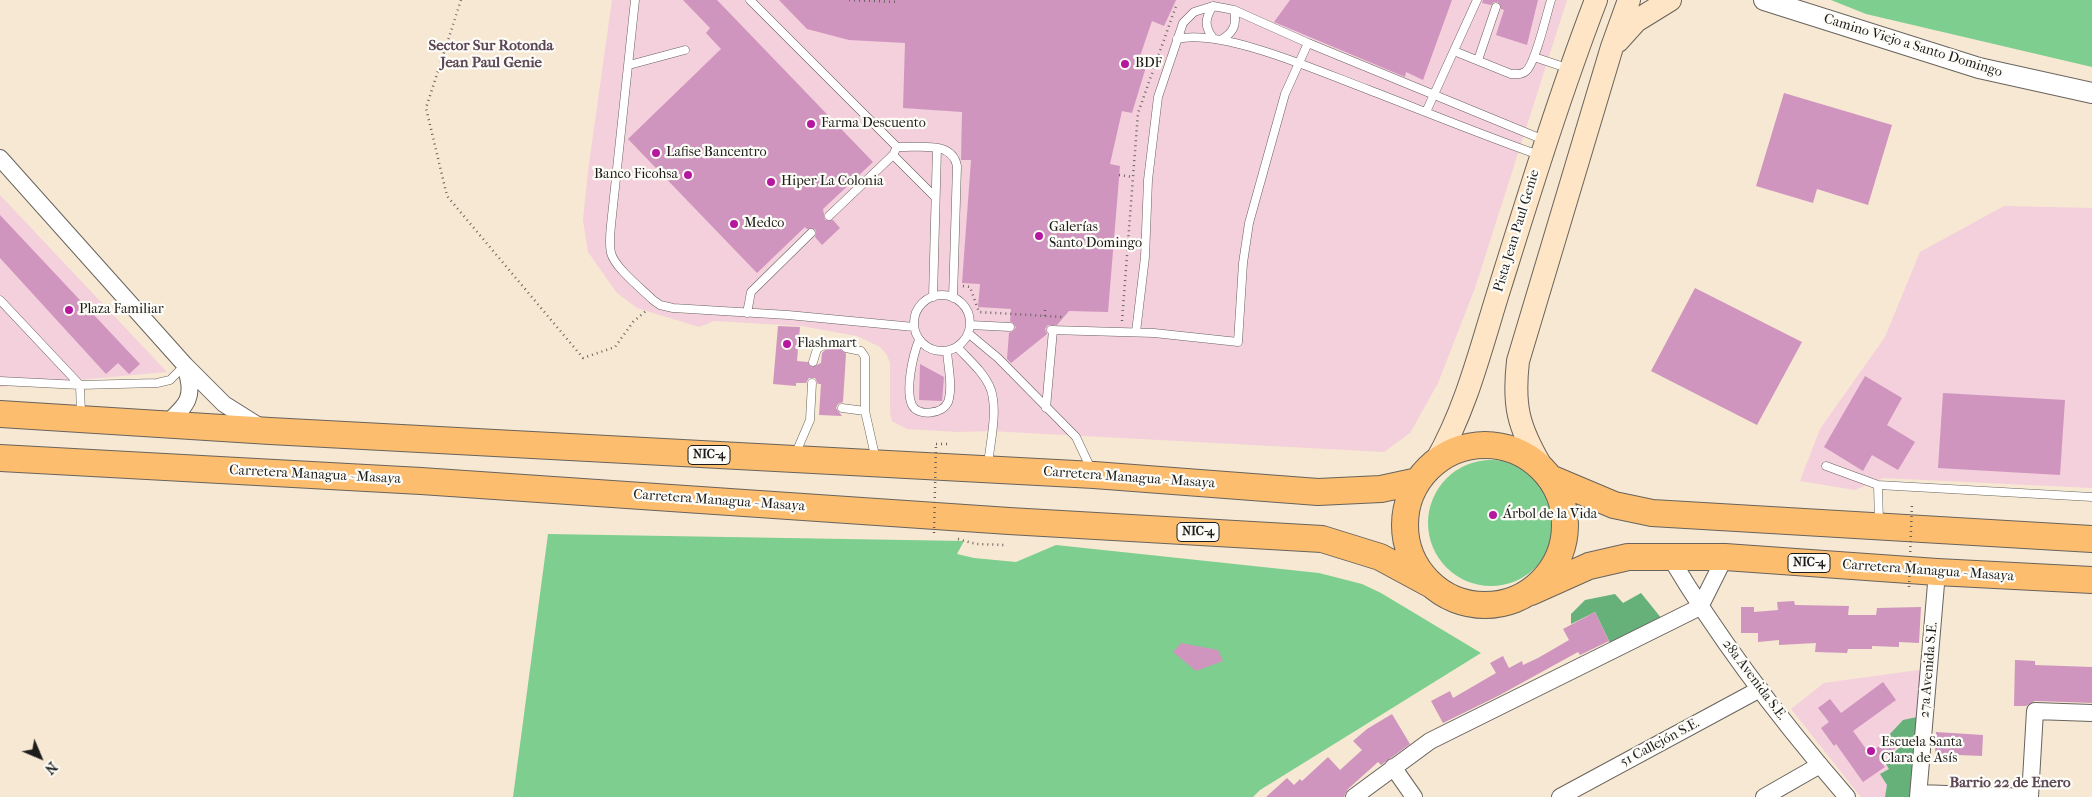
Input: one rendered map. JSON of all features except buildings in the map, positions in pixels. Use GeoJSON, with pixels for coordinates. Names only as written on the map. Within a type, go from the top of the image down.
{"type":"FeatureCollection","features":[{"type":"Feature","properties":{"kind":"highway","name":"Carretera Managua - Masaya"},"geometry":{"type":"LineString","coordinates":[[0,414],[270,431],[1094,475],[1318,492],[1381,489],[1418,481]]}},
{"type":"Feature","properties":{"kind":"highway","name":"NIC-4"},"geometry":{"type":"LineString","coordinates":[[1545,471],[1565,506],[1567,529],[1562,552],[1551,573],[1531,592],[1506,603],[1479,606],[1452,599],[1430,584],[1413,562],[1405,535],[1406,507],[1418,481],[1436,461],[1460,448],[1488,444],[1516,449],[1545,471],[1614,505],[1652,513],[2092,539]]}},
{"type":"Feature","properties":{"kind":"highway","name":"Carretera Managua - Masaya"},"geometry":{"type":"LineString","coordinates":[[0,458],[412,481],[1009,521],[1322,539],[1380,558],[1430,584]]}},
{"type":"Feature","properties":{"kind":"highway","name":"Carretera Managua - Masaya"},"geometry":{"type":"LineString","coordinates":[[1531,592],[1590,566],[1628,557],[1725,557],[1938,572],[2092,580]]}},
{"type":"Feature","properties":{"kind":"main road"},"geometry":{"type":"LineString","coordinates":[[1545,471],[1524,436],[1517,410],[1515,384],[1518,361],[1612,47],[1629,0]]}},
{"type":"Feature","properties":{"kind":"main road"},"geometry":{"type":"LineString","coordinates":[[1612,47],[1636,21],[1670,0]]}},
{"type":"Feature","properties":{"kind":"main road","name":"Pista Jean Paul Genie"},"geometry":{"type":"LineString","coordinates":[[1436,461],[1469,390],[1544,148],[1592,5]]}},
{"type":"Feature","properties":{"kind":"street","name":"Camino Viejo a Santo Domingo"},"geometry":{"type":"LineString","coordinates":[[1764,0],[1979,68],[2092,94]]}},
{"type":"Feature","properties":{"kind":"street"},"geometry":{"type":"LineString","coordinates":[[0,158],[184,365],[235,412],[249,422],[270,431]]}},
{"type":"Feature","properties":{"kind":"street"},"geometry":{"type":"LineString","coordinates":[[166,424],[182,410],[190,398],[189,378],[184,365]]}},
{"type":"Feature","properties":{"kind":"street","name":"28a Avenida S.E."},"geometry":{"type":"LineString","coordinates":[[1670,557],[1700,607],[1760,689],[1820,766],[1847,797]]}},
{"type":"Feature","properties":{"kind":"street"},"geometry":{"type":"LineString","coordinates":[[1354,797],[1393,766],[1430,741],[1700,607],[1725,557]]}},
{"type":"Feature","properties":{"kind":"street","name":"27a Avenida S.E."},"geometry":{"type":"LineString","coordinates":[[1918,795],[1938,572]]}},
{"type":"Feature","properties":{"kind":"street","name":"51 Callejón S.E."},"geometry":{"type":"LineString","coordinates":[[1560,797],[1760,689]]}},
{"type":"Feature","properties":{"kind":"street"},"geometry":{"type":"LineString","coordinates":[[1918,795],[2030,797],[2035,711],[2092,713]]}},
{"type":"Feature","properties":{"kind":"street"},"geometry":{"type":"LineString","coordinates":[[1393,766],[1414,797]]}},
{"type":"Feature","properties":{"kind":"street"},"geometry":{"type":"LineString","coordinates":[[1764,797],[1820,766]]}},
{"type":"Feature","properties":{"kind":"lane"},"geometry":{"type":"LineString","coordinates":[[635,0],[610,247],[611,256],[617,265],[660,305],[673,308],[914,327]]}},
{"type":"Feature","properties":{"kind":"lane"},"geometry":{"type":"LineString","coordinates":[[750,0],[895,151],[935,197]]}},
{"type":"Feature","properties":{"kind":"lane"},"geometry":{"type":"LineString","coordinates":[[1426,112],[1477,0]]}},
{"type":"Feature","properties":{"kind":"lane"},"geometry":{"type":"LineString","coordinates":[[1454,51],[1511,74],[1519,75],[1526,71],[1534,57],[1551,0]]}},
{"type":"Feature","properties":{"kind":"lane"},"geometry":{"type":"LineString","coordinates":[[1213,6],[1208,13],[1206,25],[1217,39]]}},
{"type":"Feature","properties":{"kind":"lane"},"geometry":{"type":"LineString","coordinates":[[1136,332],[1145,257],[1148,180],[1158,97],[1177,39],[1188,17],[1213,6],[1234,10],[1434,96],[1544,148]]}},
{"type":"Feature","properties":{"kind":"lane"},"geometry":{"type":"LineString","coordinates":[[1478,60],[1496,7]]}},
{"type":"Feature","properties":{"kind":"lane"},"geometry":{"type":"LineString","coordinates":[[1217,39],[1232,31],[1236,19],[1234,10]]}},
{"type":"Feature","properties":{"kind":"lane"},"geometry":{"type":"LineString","coordinates":[[1177,39],[1198,36],[1217,39],[1298,63],[1426,112],[1544,148]]}},
{"type":"Feature","properties":{"kind":"lane"},"geometry":{"type":"LineString","coordinates":[[1046,408],[1052,330],[1136,332],[1238,342],[1243,262],[1249,223],[1285,94],[1308,43]]}},
{"type":"Feature","properties":{"kind":"lane"},"geometry":{"type":"LineString","coordinates":[[628,65],[685,50]]}},
{"type":"Feature","properties":{"kind":"lane"},"geometry":{"type":"LineString","coordinates":[[1534,57],[1571,70]]}},
{"type":"Feature","properties":{"kind":"lane"},"geometry":{"type":"LineString","coordinates":[[933,297],[937,148]]}},
{"type":"Feature","properties":{"kind":"lane"},"geometry":{"type":"LineString","coordinates":[[829,216],[895,151],[948,149],[955,156],[957,166],[954,298]]}},
{"type":"Feature","properties":{"kind":"lane"},"geometry":{"type":"LineString","coordinates":[[747,313],[751,292],[811,234]]}},
{"type":"Feature","properties":{"kind":"lane"},"geometry":{"type":"LineString","coordinates":[[969,329],[957,347],[947,351],[931,349],[919,340],[914,327],[918,309],[933,297],[947,296],[954,298],[966,309],[969,329],[1076,437],[1094,475]]}},
{"type":"Feature","properties":{"kind":"lane"},"geometry":{"type":"LineString","coordinates":[[0,300],[80,385],[81,418]]}},
{"type":"Feature","properties":{"kind":"lane"},"geometry":{"type":"LineString","coordinates":[[969,329],[1010,327]]}},
{"type":"Feature","properties":{"kind":"lane"},"geometry":{"type":"LineString","coordinates":[[919,340],[911,365],[913,407],[920,412],[936,412],[944,409],[948,401],[947,351]]}},
{"type":"Feature","properties":{"kind":"lane"},"geometry":{"type":"LineString","coordinates":[[813,362],[817,348],[822,346]]}},
{"type":"Feature","properties":{"kind":"lane"},"geometry":{"type":"LineString","coordinates":[[957,347],[978,370],[991,391],[993,407],[988,470]]}},
{"type":"Feature","properties":{"kind":"lane"},"geometry":{"type":"LineString","coordinates":[[846,348],[861,351],[865,357],[866,411],[876,464]]}},
{"type":"Feature","properties":{"kind":"lane"},"geometry":{"type":"LineString","coordinates":[[0,381],[80,385],[157,383],[170,380],[184,365]]}},
{"type":"Feature","properties":{"kind":"lane"},"geometry":{"type":"LineString","coordinates":[[793,459],[807,429],[812,383]]}},
{"type":"Feature","properties":{"kind":"lane"},"geometry":{"type":"LineString","coordinates":[[811,405],[820,406]]}},
{"type":"Feature","properties":{"kind":"lane"},"geometry":{"type":"LineString","coordinates":[[842,408],[866,411]]}},
{"type":"Feature","properties":{"kind":"lane"},"geometry":{"type":"LineString","coordinates":[[1826,466],[1878,485],[2092,497]]}},
{"type":"Feature","properties":{"kind":"lane"},"geometry":{"type":"LineString","coordinates":[[1878,485],[1879,527]]}},
{"type":"Feature","properties":{"kind":"path"},"geometry":{"type":"LineString","coordinates":[[460,0],[426,108],[447,196],[583,358],[615,347],[633,322],[646,311],[654,300]]}},
{"type":"Feature","properties":{"kind":"path"},"geometry":{"type":"LineString","coordinates":[[849,0],[898,2]]}},
{"type":"Feature","properties":{"kind":"path"},"geometry":{"type":"LineString","coordinates":[[1114,321],[1122,322],[1133,177]]}},
{"type":"Feature","properties":{"kind":"path"},"geometry":{"type":"LineString","coordinates":[[959,285],[970,287],[979,312],[1066,318]]}},
{"type":"Feature","properties":{"kind":"path"},"geometry":{"type":"LineString","coordinates":[[1045,309],[1045,316]]}},
{"type":"Feature","properties":{"kind":"path"},"geometry":{"type":"LineString","coordinates":[[934,533],[936,444],[948,444]]}},
{"type":"Feature","properties":{"kind":"path"},"geometry":{"type":"LineString","coordinates":[[1908,587],[1912,499]]}},
{"type":"Feature","properties":{"kind":"shaded area","name":"Galerías Santo Domingo"},"geometry":{"type":"Polygon","coordinates":[[[612,0],[1567,0],[1475,288],[1438,383],[1410,433],[1384,452],[991,431],[958,432],[907,429],[892,421],[890,413],[890,363],[887,355],[880,347],[857,336],[801,326],[714,321],[699,327],[637,308],[617,293],[588,252],[583,220],[612,0]]]}},
{"type":"Feature","properties":{"kind":"shaded area","name":"Plaza Familiar"},"geometry":{"type":"Polygon","coordinates":[[[0,195],[167,372],[0,387],[0,195]]]}},
{"type":"Feature","properties":{"kind":"shaded area"},"geometry":{"type":"Polygon","coordinates":[[[2004,206],[2092,208],[2092,488],[1883,478],[1855,490],[1800,481],[1820,429],[1885,337],[1920,252],[2004,206]]]}},
{"type":"Feature","properties":{"kind":"shaded area","name":"Escuela Santa Clara de Asís"},"geometry":{"type":"Polygon","coordinates":[[[1926,669],[1913,797],[1861,797],[1791,709],[1824,683],[1926,669]]]}},
{"type":"Feature","properties":{"kind":"green space"},"geometry":{"type":"Polygon","coordinates":[[[1831,0],[2092,0],[2092,67],[1866,14],[1831,0]]]}},
{"type":"Feature","properties":{"kind":"green space"},"geometry":{"type":"Polygon","coordinates":[[[1491,460],[1515,465],[1535,479],[1549,499],[1554,523],[1549,547],[1535,567],[1515,581],[1491,586],[1467,581],[1447,567],[1433,547],[1428,523],[1433,499],[1447,479],[1467,465],[1491,460]]]}},
{"type":"Feature","properties":{"kind":"green space"},"geometry":{"type":"Polygon","coordinates":[[[548,534],[964,541],[957,554],[974,558],[1016,562],[1056,545],[1319,573],[1362,584],[1381,593],[1481,653],[1260,790],[1253,797],[513,797],[548,534]]]}},
{"type":"Feature","properties":{"kind":"green space"},"geometry":{"type":"Polygon","coordinates":[[[1641,593],[1662,619],[1611,645],[1595,612],[1571,624],[1571,614],[1585,600],[1615,594],[1623,603],[1641,593]]]}},
{"type":"Feature","properties":{"kind":"green space"},"geometry":{"type":"Polygon","coordinates":[[[1917,717],[1911,797],[1885,797],[1887,785],[1880,774],[1889,769],[1884,761],[1898,749],[1889,735],[1903,720],[1917,717]]]}},
{"type":"Feature","properties":{"kind":"place","name":"BDF"},"geometry":{"type":"Point","coordinates":[1125,64]}},
{"type":"Feature","properties":{"kind":"place","name":"Farma Descuento"},"geometry":{"type":"Point","coordinates":[811,124]}},
{"type":"Feature","properties":{"kind":"place","name":"Lafise Bancentro"},"geometry":{"type":"Point","coordinates":[656,153]}},
{"type":"Feature","properties":{"kind":"place","name":"Banco Ficohsa"},"geometry":{"type":"Point","coordinates":[688,175]}},
{"type":"Feature","properties":{"kind":"place","name":"Hiper La Colonia"},"geometry":{"type":"Point","coordinates":[771,182]}},
{"type":"Feature","properties":{"kind":"place","name":"Medco"},"geometry":{"type":"Point","coordinates":[734,224]}},
{"type":"Feature","properties":{"kind":"place","name":"Galerías Santo Domingo"},"geometry":{"type":"Point","coordinates":[1039,236]}},
{"type":"Feature","properties":{"kind":"place","name":"Plaza Familiar"},"geometry":{"type":"Point","coordinates":[69,310]}},
{"type":"Feature","properties":{"kind":"place","name":"Flashmart"},"geometry":{"type":"Point","coordinates":[787,344]}},
{"type":"Feature","properties":{"kind":"place","name":"Árbol de la Vida"},"geometry":{"type":"Point","coordinates":[1493,515]}},
{"type":"Feature","properties":{"kind":"place","name":"Escuela Santa Clara de Asís"},"geometry":{"type":"Point","coordinates":[1871,751]}},
{"type":"Feature","properties":{"kind":"district","name":"Sector Sur Rotonda Jean Paul Genie"},"geometry":{"type":"Point","coordinates":[491,54]}},
{"type":"Feature","properties":{"kind":"district","name":"Barrio 22 de Enero"},"geometry":{"type":"Point","coordinates":[2010,783]}}]}
